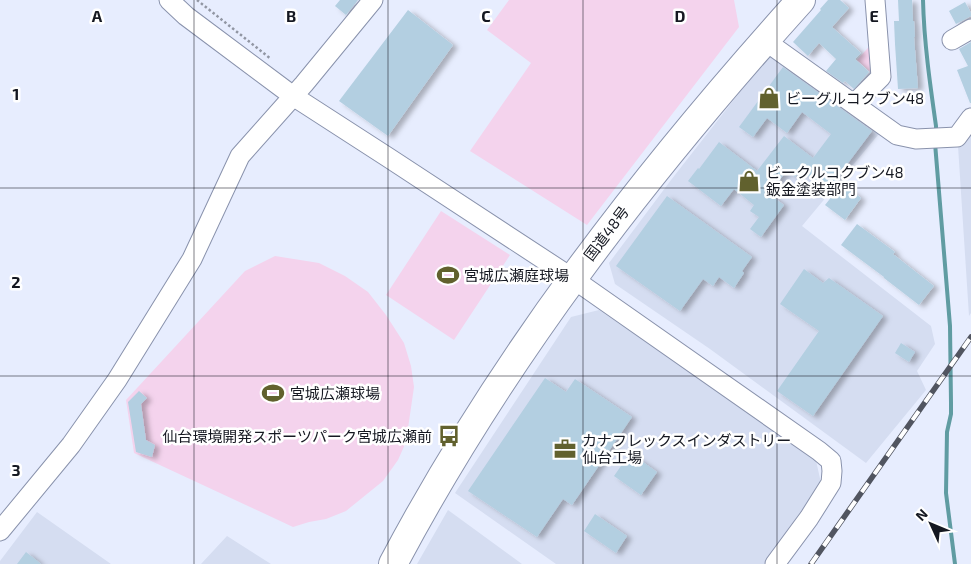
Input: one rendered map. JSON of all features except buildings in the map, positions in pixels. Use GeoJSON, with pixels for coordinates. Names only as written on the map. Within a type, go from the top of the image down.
{"type":"FeatureCollection","features":[{"type":"Feature","properties":{"kind":"highway","name":"国道48号"},"geometry":{"type":"LineString","coordinates":[[394,564],[418,517],[489,399],[572,278],[660,163],[764,40],[801,0]]}},
{"type":"Feature","properties":{"kind":"street"},"geometry":{"type":"LineString","coordinates":[[169,0],[186,16],[293,96],[572,278],[820,450],[831,462],[830,483],[809,518],[775,564]]}},
{"type":"Feature","properties":{"kind":"street"},"geometry":{"type":"LineString","coordinates":[[0,531],[71,445],[117,380],[192,259],[240,156],[373,0]]}},
{"type":"Feature","properties":{"kind":"street"},"geometry":{"type":"LineString","coordinates":[[854,104],[880,77],[875,0]]}},
{"type":"Feature","properties":{"kind":"street"},"geometry":{"type":"LineString","coordinates":[[952,40],[971,29]]}},
{"type":"Feature","properties":{"kind":"street"},"geometry":{"type":"LineString","coordinates":[[764,40],[897,135],[916,139],[957,137],[971,118]]}},
{"type":"Feature","properties":{"kind":"path"},"geometry":{"type":"LineString","coordinates":[[197,0],[273,60]]}},
{"type":"Feature","properties":{"kind":"shaded area"},"geometry":{"type":"Polygon","coordinates":[[[509,0],[734,0],[739,27],[587,225],[470,151],[531,63],[487,30],[509,0]]]}},
{"type":"Feature","properties":{"kind":"shaded area"},"geometry":{"type":"Polygon","coordinates":[[[876,39],[875,76],[857,60],[876,39]]]}},
{"type":"Feature","properties":{"kind":"shaded area"},"geometry":{"type":"Polygon","coordinates":[[[772,51],[883,129],[802,226],[931,326],[935,344],[917,371],[926,390],[866,463],[710,349],[615,284],[609,263],[772,51]]]}},
{"type":"Feature","properties":{"kind":"shaded area"},"geometry":{"type":"Polygon","coordinates":[[[971,130],[971,313],[969,316],[958,146],[971,130]]]}},
{"type":"Feature","properties":{"kind":"shaded area","name":"宮城広瀬庭球場"},"geometry":{"type":"Polygon","coordinates":[[[441,211],[510,255],[454,340],[386,295],[441,211]]]}},
{"type":"Feature","properties":{"kind":"shaded area","name":"宮城広瀬球場"},"geometry":{"type":"Polygon","coordinates":[[[275,256],[319,263],[345,276],[368,292],[404,343],[411,366],[414,387],[406,442],[398,460],[383,481],[346,511],[326,519],[293,527],[134,453],[126,400],[245,271],[275,256]]]}},
{"type":"Feature","properties":{"kind":"shaded area","name":"カナフレックスインダストリー 仙台工場"},"geometry":{"type":"Polygon","coordinates":[[[599,310],[815,456],[821,483],[764,564],[556,564],[455,493],[571,317],[599,310]]]}},
{"type":"Feature","properties":{"kind":"shaded area"},"geometry":{"type":"Polygon","coordinates":[[[448,510],[522,564],[417,564],[448,510]]]}},
{"type":"Feature","properties":{"kind":"shaded area"},"geometry":{"type":"Polygon","coordinates":[[[37,512],[111,564],[0,564],[0,561],[37,512]]]}},
{"type":"Feature","properties":{"kind":"shaded area"},"geometry":{"type":"Polygon","coordinates":[[[227,536],[271,564],[201,564],[227,536]]]}},
{"type":"Feature","properties":{"kind":"waterway"},"geometry":{"type":"LineString","coordinates":[[923,0],[926,47],[936,133]]}},
{"type":"Feature","properties":{"kind":"waterway"},"geometry":{"type":"LineString","coordinates":[[935,143],[950,326],[951,414],[947,432],[946,493],[955,564]]}},
{"type":"Feature","properties":{"kind":"railway"},"geometry":{"type":"LineString","coordinates":[[811,564],[971,337]]}},
{"type":"Feature","properties":{"kind":"place","name":"ビーグルコクブン48"},"geometry":{"type":"Point","coordinates":[769,98]}},
{"type":"Feature","properties":{"kind":"place","name":"ビークルコクブン48 鈑金塗装部門"},"geometry":{"type":"Point","coordinates":[749,181]}},
{"type":"Feature","properties":{"kind":"place","name":"宮城広瀬庭球場"},"geometry":{"type":"Point","coordinates":[448,275]}},
{"type":"Feature","properties":{"kind":"place","name":"宮城広瀬球場"},"geometry":{"type":"Point","coordinates":[273,393]}},
{"type":"Feature","properties":{"kind":"place","name":"仙台環境開発スポーツパーク宮城広瀬前"},"geometry":{"type":"Point","coordinates":[449,436]}},
{"type":"Feature","properties":{"kind":"place","name":"カナフレックスインダストリー 仙台工場"},"geometry":{"type":"Point","coordinates":[565,449]}}]}
